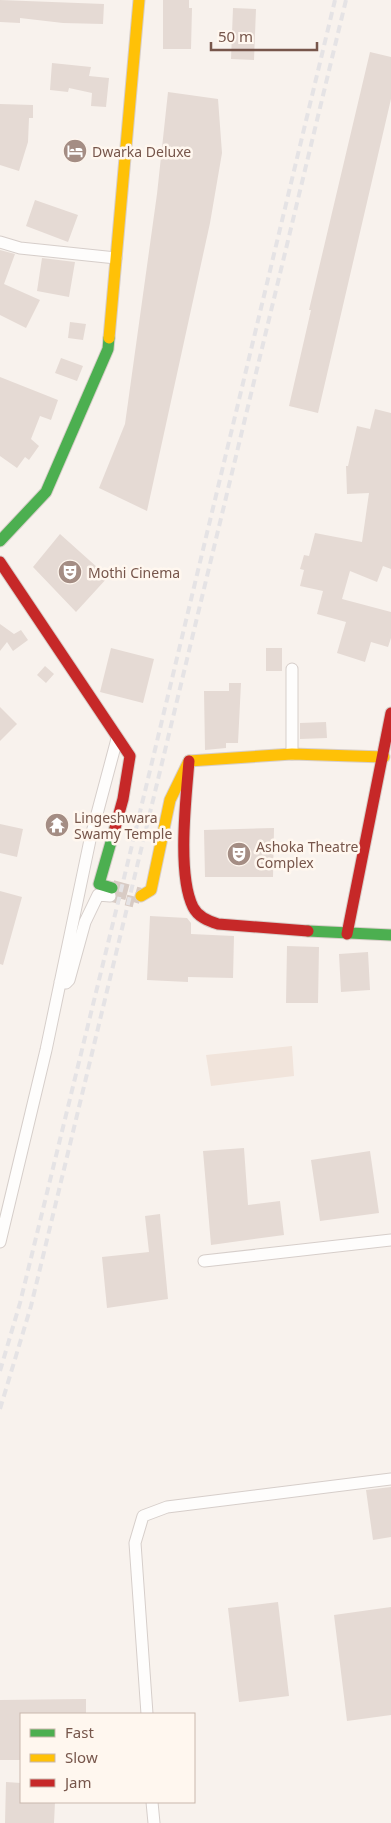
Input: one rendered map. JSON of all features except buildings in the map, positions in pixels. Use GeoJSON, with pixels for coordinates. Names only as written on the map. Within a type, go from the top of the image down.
{"type":"FeatureCollection","features":[{"type":"Feature","properties":{"kind":"main road"},"geometry":{"type":"LineString","coordinates":[[0,541],[46,492],[108,349],[139,0]]}},
{"type":"Feature","properties":{"kind":"main road"},"geometry":{"type":"LineString","coordinates":[[0,562],[130,756],[122,799],[99,884],[111,892]]}},
{"type":"Feature","properties":{"kind":"main road"},"geometry":{"type":"LineString","coordinates":[[347,934],[384,757],[391,713]]}},
{"type":"Feature","properties":{"kind":"main road"},"geometry":{"type":"LineString","coordinates":[[384,757],[292,754],[189,763],[186,872],[188,898],[199,916],[218,924],[347,934],[391,935]]}},
{"type":"Feature","properties":{"kind":"street"},"geometry":{"type":"LineString","coordinates":[[0,242],[20,248],[116,258]]}},
{"type":"Feature","properties":{"kind":"street"},"geometry":{"type":"LineString","coordinates":[[292,669],[292,754]]}},
{"type":"Feature","properties":{"kind":"street"},"geometry":{"type":"LineString","coordinates":[[0,1242],[60,982],[90,840],[117,739]]}},
{"type":"Feature","properties":{"kind":"street"},"geometry":{"type":"LineString","coordinates":[[137,899],[147,901],[156,886],[169,818],[189,763]]}},
{"type":"Feature","properties":{"kind":"street"},"geometry":{"type":"LineString","coordinates":[[60,982],[66,983],[69,980],[90,907],[98,895],[111,892]]}},
{"type":"Feature","properties":{"kind":"street"},"geometry":{"type":"LineString","coordinates":[[204,1261],[391,1240]]}},
{"type":"Feature","properties":{"kind":"street"},"geometry":{"type":"LineString","coordinates":[[146,1713],[135,1543],[143,1516],[167,1507],[391,1479]]}},
{"type":"Feature","properties":{"kind":"street"},"geometry":{"type":"LineString","coordinates":[[152,1803],[154,1823]]}},
{"type":"Feature","properties":{"kind":"shaded area"},"geometry":{"type":"Polygon","coordinates":[[[292,1046],[294,1076],[211,1086],[206,1055],[292,1046]]]}},
{"type":"Feature","properties":{"kind":"tunnel"},"geometry":{"type":"LineString","coordinates":[[112,888],[141,896]]}},
{"type":"Feature","properties":{"kind":"tunnel"},"geometry":{"type":"LineString","coordinates":[[110,896],[134,902]]}},
{"type":"Feature","properties":{"kind":"railway"},"geometry":{"type":"LineString","coordinates":[[0,1371],[20,1303],[134,837],[335,0]]}},
{"type":"Feature","properties":{"kind":"railway"},"geometry":{"type":"LineString","coordinates":[[0,1409],[31,1306],[346,0]]}},
{"type":"Feature","properties":{"kind":"traffic: fast"},"geometry":{"type":"LineString","coordinates":[[0,541],[46,492],[108,349],[109,338]]}},
{"type":"Feature","properties":{"kind":"traffic: fast"},"geometry":{"type":"LineString","coordinates":[[112,888],[99,884],[115,828]]}},
{"type":"Feature","properties":{"kind":"traffic: fast"},"geometry":{"type":"LineString","coordinates":[[308,931],[391,935]]}},
{"type":"Feature","properties":{"kind":"traffic: slow"},"geometry":{"type":"LineString","coordinates":[[109,338],[139,0]]}},
{"type":"Feature","properties":{"kind":"traffic: slow"},"geometry":{"type":"LineString","coordinates":[[141,896],[151,890],[170,800],[189,761],[292,754],[384,757]]}},
{"type":"Feature","properties":{"kind":"traffic: jam"},"geometry":{"type":"LineString","coordinates":[[0,562],[130,756],[123,799],[115,828]]}},
{"type":"Feature","properties":{"kind":"traffic: jam"},"geometry":{"type":"LineString","coordinates":[[347,934],[391,713]]}},
{"type":"Feature","properties":{"kind":"traffic: jam"},"geometry":{"type":"LineString","coordinates":[[189,761],[184,856],[188,893],[195,910],[204,918],[218,924],[308,931]]}},
{"type":"Feature","properties":{"kind":"place","name":"Dwarka Deluxe"},"geometry":{"type":"Point","coordinates":[75,151]}},
{"type":"Feature","properties":{"kind":"place","name":"Mothi Cinema"},"geometry":{"type":"Point","coordinates":[70,572]}},
{"type":"Feature","properties":{"kind":"place","name":"Lingeshwara Swamy Temple"},"geometry":{"type":"Point","coordinates":[57,825]}},
{"type":"Feature","properties":{"kind":"place","name":"Ashoka Theatre Complex"},"geometry":{"type":"Point","coordinates":[239,854]}}]}
